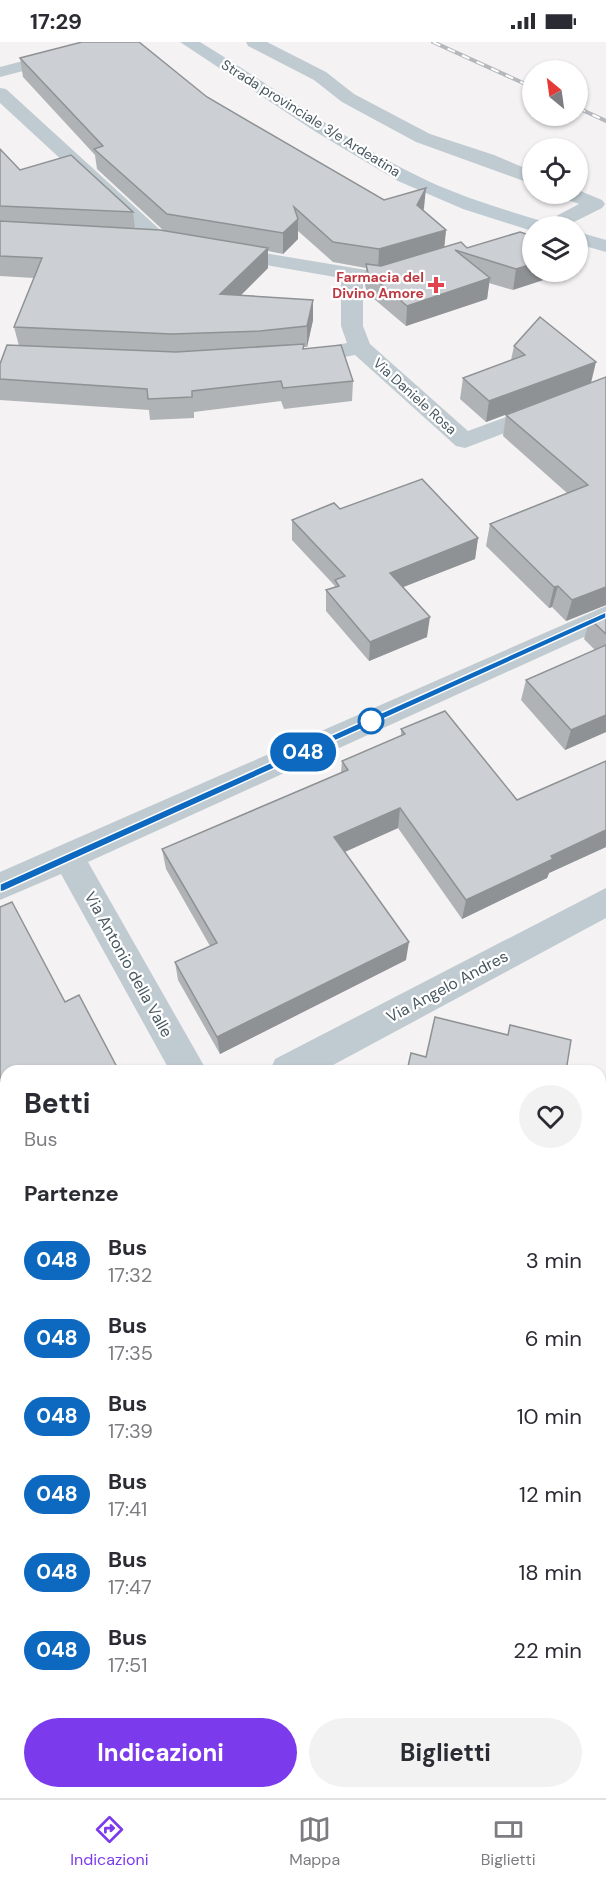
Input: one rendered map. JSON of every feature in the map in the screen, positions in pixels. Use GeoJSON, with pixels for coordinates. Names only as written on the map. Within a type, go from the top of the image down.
{"type":"FeatureCollection","features":[{"type":"Feature","properties":{"kind":"main road","name":"Strada provinciale 3/e Ardeatina"},"geometry":{"type":"LineString","coordinates":[[188,42],[344,141],[406,177],[492,213],[522,222]]}},
{"type":"Feature","properties":{"kind":"main road"},"geometry":{"type":"LineString","coordinates":[[588,241],[606,246]]}},
{"type":"Feature","properties":{"kind":"street"},"geometry":{"type":"LineString","coordinates":[[0,72],[114,42]]}},
{"type":"Feature","properties":{"kind":"street"},"geometry":{"type":"LineString","coordinates":[[254,42],[320,76],[348,98],[423,138],[487,159],[522,174]]}},
{"type":"Feature","properties":{"kind":"street"},"geometry":{"type":"LineString","coordinates":[[0,93],[162,242]]}},
{"type":"Feature","properties":{"kind":"street"},"geometry":{"type":"LineString","coordinates":[[572,216],[595,204],[588,201]]}},
{"type":"Feature","properties":{"kind":"street"},"geometry":{"type":"LineString","coordinates":[[511,240],[522,236]]}},
{"type":"Feature","properties":{"kind":"street"},"geometry":{"type":"LineString","coordinates":[[127,240],[162,242],[379,278],[434,262]]}},
{"type":"Feature","properties":{"kind":"street"},"geometry":{"type":"LineString","coordinates":[[272,362],[360,347],[352,326],[352,275]]}},
{"type":"Feature","properties":{"kind":"street","name":"Via Daniele Rosa"},"geometry":{"type":"LineString","coordinates":[[360,347],[465,441],[606,387]]}},
{"type":"Feature","properties":{"kind":"street"},"geometry":{"type":"LineString","coordinates":[[0,887],[606,616]]}},
{"type":"Feature","properties":{"kind":"street","name":"Via Antonio della Valle"},"geometry":{"type":"LineString","coordinates":[[69,857],[186,1065]]}},
{"type":"Feature","properties":{"kind":"street","name":"Via Angelo Andres"},"geometry":{"type":"LineString","coordinates":[[299,1065],[606,902]]}},
{"type":"Feature","properties":{"kind":"building"},"geometry":{"type":"Polygon","coordinates":[[[82,42],[139,42],[207,97],[384,200],[426,188],[417,205],[446,230],[379,249],[333,242],[294,207],[298,219],[283,233],[167,214],[94,149],[103,146],[20,58],[82,42]]]}},
{"type":"Feature","properties":{"kind":"building"},"geometry":{"type":"Polygon","coordinates":[[[0,149],[20,170],[71,155],[133,212],[0,206],[0,149]]]}},
{"type":"Feature","properties":{"kind":"building"},"geometry":{"type":"Polygon","coordinates":[[[0,221],[160,230],[268,248],[220,294],[313,300],[307,326],[260,331],[172,334],[14,327],[42,258],[0,256],[0,221]]]}},
{"type":"Feature","properties":{"kind":"building"},"geometry":{"type":"Polygon","coordinates":[[[522,233],[522,267],[516,269],[455,250],[490,278],[407,306],[368,273],[366,264],[381,266],[461,242],[467,248],[522,233]]]}},
{"type":"Feature","properties":{"kind":"building"},"geometry":{"type":"Polygon","coordinates":[[[540,317],[596,362],[489,401],[463,378],[525,355],[514,346],[540,317]]]}},
{"type":"Feature","properties":{"kind":"building"},"geometry":{"type":"Polygon","coordinates":[[[304,344],[303,349],[341,345],[353,381],[283,388],[281,381],[192,391],[192,397],[148,399],[147,389],[0,379],[0,364],[7,345],[176,352],[304,344]]]}},
{"type":"Feature","properties":{"kind":"building"},"geometry":{"type":"Polygon","coordinates":[[[606,377],[606,587],[572,600],[558,586],[554,587],[490,524],[588,485],[506,415],[606,377]]]}},
{"type":"Feature","properties":{"kind":"building"},"geometry":{"type":"Polygon","coordinates":[[[422,479],[478,538],[390,573],[430,617],[370,642],[326,590],[339,586],[335,580],[345,576],[292,520],[334,503],[340,509],[422,479]]]}},
{"type":"Feature","properties":{"kind":"building"},"geometry":{"type":"Polygon","coordinates":[[[606,612],[606,634],[590,619],[606,612]]]}},
{"type":"Feature","properties":{"kind":"building"},"geometry":{"type":"Polygon","coordinates":[[[606,645],[606,715],[571,730],[526,680],[606,645]]]}},
{"type":"Feature","properties":{"kind":"building"},"geometry":{"type":"Polygon","coordinates":[[[445,711],[517,800],[606,761],[606,830],[551,856],[553,859],[466,900],[400,808],[334,837],[409,942],[217,1037],[175,962],[217,943],[162,849],[348,770],[342,761],[405,734],[401,729],[445,711]]]}},
{"type":"Feature","properties":{"kind":"building"},"geometry":{"type":"Polygon","coordinates":[[[12,902],[65,1002],[79,995],[116,1065],[0,1065],[0,907],[12,902]]]}},
{"type":"Feature","properties":{"kind":"building"},"geometry":{"type":"Polygon","coordinates":[[[435,1017],[508,1035],[510,1025],[571,1040],[567,1065],[408,1065],[411,1053],[426,1057],[435,1017]]]}},
{"type":"Feature","properties":{"kind":"railway"},"geometry":{"type":"LineString","coordinates":[[433,42],[522,82]]}},
{"type":"Feature","properties":{"kind":"railway"},"geometry":{"type":"LineString","coordinates":[[588,113],[606,121]]}},
{"type":"Feature","properties":{"kind":"bus line","name":"048"},"geometry":{"type":"LineString","coordinates":[[0,887],[606,616]]}},
{"type":"Feature","properties":{"kind":"place","name":"Farmacia del Divino Amore"},"geometry":{"type":"Point","coordinates":[436,285]}}]}
